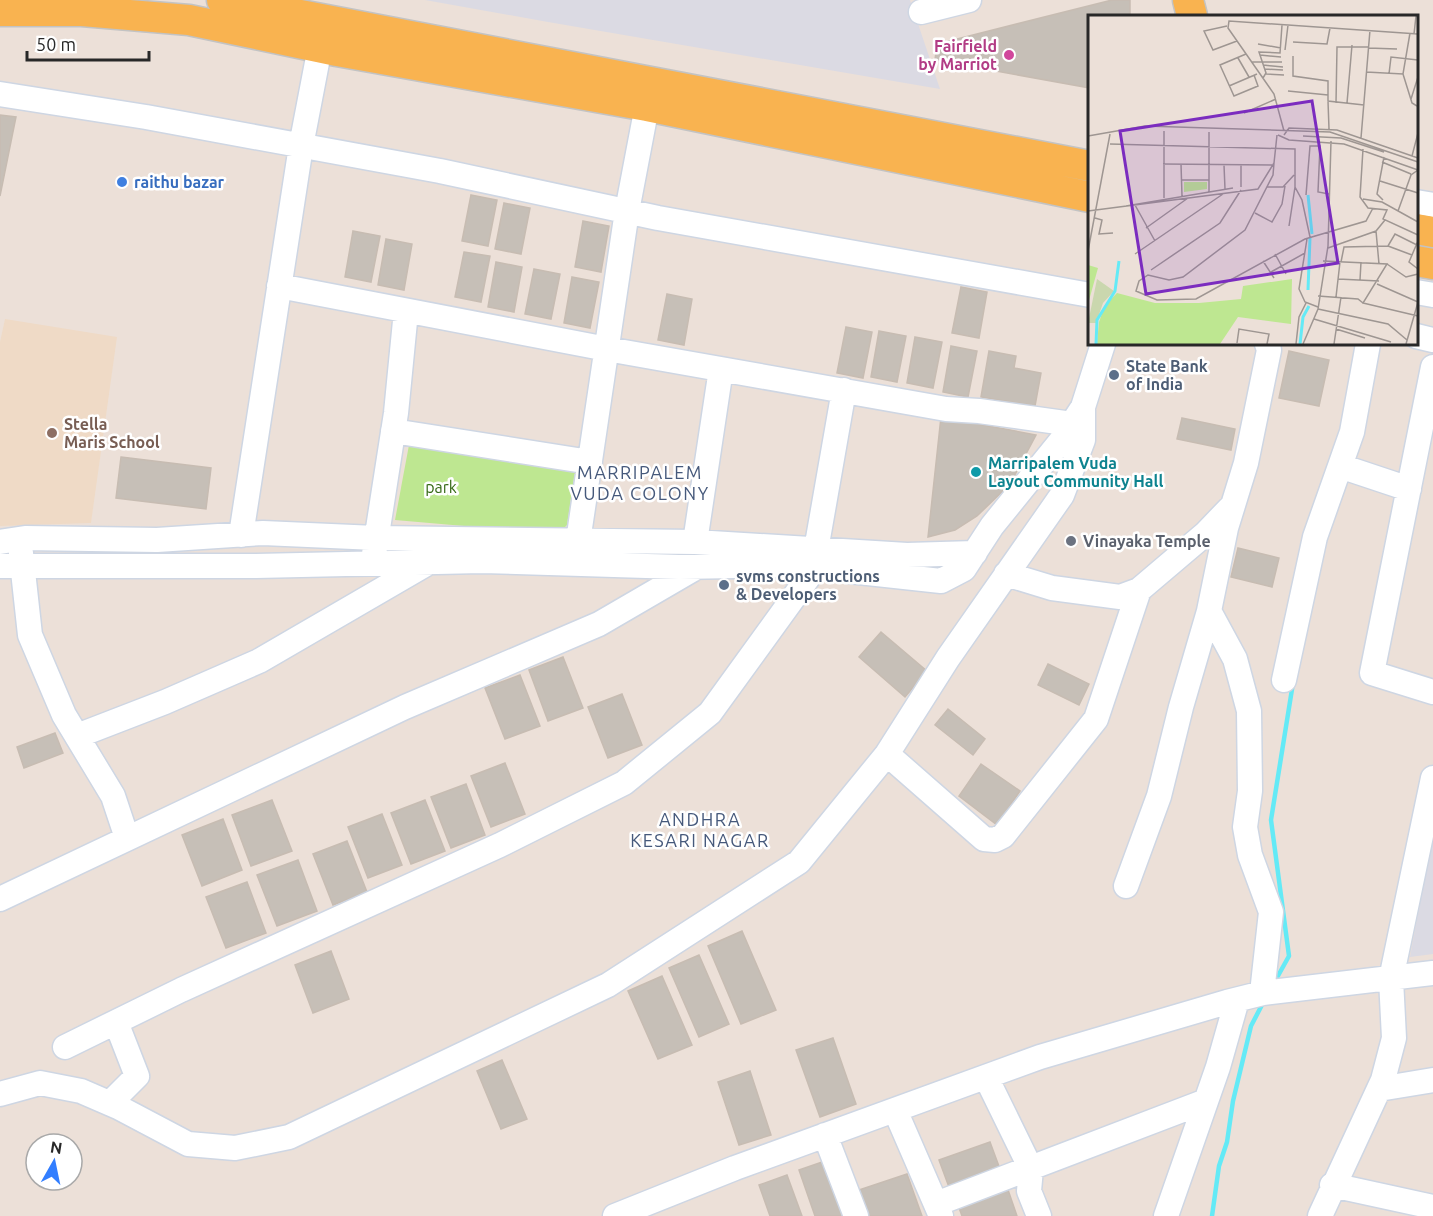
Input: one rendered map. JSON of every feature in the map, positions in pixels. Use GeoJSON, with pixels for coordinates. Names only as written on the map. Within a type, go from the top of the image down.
{"type":"FeatureCollection","features":[{"type":"Feature","properties":{"kind":"main road"},"geometry":{"type":"LineString","coordinates":[[222,0],[1088,166]]}},
{"type":"Feature","properties":{"kind":"main road"},"geometry":{"type":"LineString","coordinates":[[1188,0],[1192,15]]}},
{"type":"Feature","properties":{"kind":"main road"},"geometry":{"type":"LineString","coordinates":[[0,11],[82,11],[189,20],[320,47],[647,106],[1088,197]]}},
{"type":"Feature","properties":{"kind":"main road"},"geometry":{"type":"LineString","coordinates":[[1418,229],[1433,232]]}},
{"type":"Feature","properties":{"kind":"main road"},"geometry":{"type":"LineString","coordinates":[[1418,261],[1433,264]]}},
{"type":"Feature","properties":{"kind":"street"},"geometry":{"type":"LineString","coordinates":[[921,12],[969,0]]}},
{"type":"Feature","properties":{"kind":"street"},"geometry":{"type":"LineString","coordinates":[[241,535],[301,146],[320,47]]}},
{"type":"Feature","properties":{"kind":"street"},"geometry":{"type":"LineString","coordinates":[[0,94],[440,171],[627,211],[1088,295]]}},
{"type":"Feature","properties":{"kind":"street"},"geometry":{"type":"LineString","coordinates":[[575,563],[627,211],[647,106]]}},
{"type":"Feature","properties":{"kind":"street"},"geometry":{"type":"LineString","coordinates":[[1418,202],[1433,205]]}},
{"type":"Feature","properties":{"kind":"street"},"geometry":{"type":"LineString","coordinates":[[279,286],[607,349],[946,409],[1078,415]]}},
{"type":"Feature","properties":{"kind":"street"},"geometry":{"type":"LineString","coordinates":[[1418,292],[1433,295]]}},
{"type":"Feature","properties":{"kind":"street"},"geometry":{"type":"LineString","coordinates":[[372,562],[393,431],[406,311]]}},
{"type":"Feature","properties":{"kind":"street"},"geometry":{"type":"LineString","coordinates":[[1418,336],[1433,339]]}},
{"type":"Feature","properties":{"kind":"street"},"geometry":{"type":"LineString","coordinates":[[128,838],[114,796],[64,715],[30,635],[11,566],[10,540],[157,540],[241,535],[695,542],[816,559],[940,581],[964,569],[992,526],[1060,442],[1078,415],[1103,345]]}},
{"type":"Feature","properties":{"kind":"street"},"geometry":{"type":"LineString","coordinates":[[1126,886],[1160,796],[1181,707],[1209,611],[1219,558],[1249,452],[1269,350],[1267,345]]}},
{"type":"Feature","properties":{"kind":"street"},"geometry":{"type":"LineString","coordinates":[[1284,680],[1315,537],[1352,432],[1368,345]]}},
{"type":"Feature","properties":{"kind":"street"},"geometry":{"type":"LineString","coordinates":[[1433,367],[1372,673],[1433,692]]}},
{"type":"Feature","properties":{"kind":"street"},"geometry":{"type":"LineString","coordinates":[[695,542],[721,369]]}},
{"type":"Feature","properties":{"kind":"street"},"geometry":{"type":"LineString","coordinates":[[65,1047],[500,846],[624,783],[710,713],[816,559],[844,390]]}},
{"type":"Feature","properties":{"kind":"street"},"geometry":{"type":"LineString","coordinates":[[0,1094],[40,1083],[81,1091],[110,1103],[188,1144],[235,1148],[290,1137],[608,985],[799,862],[887,754],[948,658],[1062,495],[1083,440],[1078,415]]}},
{"type":"Feature","properties":{"kind":"street"},"geometry":{"type":"LineString","coordinates":[[393,431],[590,462]]}},
{"type":"Feature","properties":{"kind":"street"},"geometry":{"type":"LineString","coordinates":[[1340,466],[1409,489]]}},
{"type":"Feature","properties":{"kind":"street"},"geometry":{"type":"LineString","coordinates":[[1006,574],[1052,588],[1120,597],[1139,590],[1205,534],[1233,504]]}},
{"type":"Feature","properties":{"kind":"street"},"geometry":{"type":"LineString","coordinates":[[11,566],[256,566],[482,561],[699,566],[794,565],[816,559]]}},
{"type":"Feature","properties":{"kind":"street"},"geometry":{"type":"LineString","coordinates":[[77,736],[259,661],[426,564]]}},
{"type":"Feature","properties":{"kind":"street"},"geometry":{"type":"LineString","coordinates":[[0,899],[405,707],[599,624],[699,566]]}},
{"type":"Feature","properties":{"kind":"street"},"geometry":{"type":"LineString","coordinates":[[887,754],[984,839],[995,840],[1003,836],[1096,719],[1139,590]]}},
{"type":"Feature","properties":{"kind":"street"},"geometry":{"type":"LineString","coordinates":[[1209,611],[1235,659],[1249,711],[1250,791],[1245,827],[1250,855],[1271,912],[1268,992]]}},
{"type":"Feature","properties":{"kind":"street"},"geometry":{"type":"LineString","coordinates":[[1320,1216],[1332,1185],[1379,1089],[1394,1038],[1391,979],[1433,778]]}},
{"type":"Feature","properties":{"kind":"street"},"geometry":{"type":"LineString","coordinates":[[615,1216],[825,1135],[1040,1057],[1268,992],[1433,974]]}},
{"type":"Feature","properties":{"kind":"street"},"geometry":{"type":"LineString","coordinates":[[1166,1216],[1206,1101],[1237,1000]]}},
{"type":"Feature","properties":{"kind":"street"},"geometry":{"type":"LineString","coordinates":[[110,1103],[138,1076],[116,1022]]}},
{"type":"Feature","properties":{"kind":"street"},"geometry":{"type":"LineString","coordinates":[[986,1077],[1030,1169],[1029,1191],[1039,1216]]}},
{"type":"Feature","properties":{"kind":"street"},"geometry":{"type":"LineString","coordinates":[[1379,1089],[1433,1080]]}},
{"type":"Feature","properties":{"kind":"street"},"geometry":{"type":"LineString","coordinates":[[894,1110],[939,1210],[1030,1169],[1206,1101]]}},
{"type":"Feature","properties":{"kind":"street"},"geometry":{"type":"LineString","coordinates":[[825,1135],[856,1216]]}},
{"type":"Feature","properties":{"kind":"street"},"geometry":{"type":"LineString","coordinates":[[1332,1185],[1433,1207]]}},
{"type":"Feature","properties":{"kind":"shaded area"},"geometry":{"type":"Polygon","coordinates":[[[425,0],[910,0],[940,89],[548,22],[425,0]]]}},
{"type":"Feature","properties":{"kind":"shaded area","name":"Stella Maris School"},"geometry":{"type":"Polygon","coordinates":[[[5,319],[117,337],[91,523],[0,526],[0,342],[5,319]]]}},
{"type":"Feature","properties":{"kind":"shaded area"},"geometry":{"type":"Polygon","coordinates":[[[1433,836],[1433,954],[1410,957],[1433,836]]]}},
{"type":"Feature","properties":{"kind":"green space","name":"park"},"geometry":{"type":"Polygon","coordinates":[[[409,445],[575,472],[567,525],[562,530],[520,531],[395,520],[409,445]]]}},
{"type":"Feature","properties":{"kind":"building"},"geometry":{"type":"Polygon","coordinates":[[[1112,0],[1130,0],[1130,15],[1088,15],[1088,88],[935,60],[937,44],[1112,0]]]}},
{"type":"Feature","properties":{"kind":"building"},"geometry":{"type":"Polygon","coordinates":[[[0,115],[16,117],[0,196],[0,115]]]}},
{"type":"Feature","properties":{"kind":"building"},"geometry":{"type":"Polygon","coordinates":[[[471,195],[497,200],[488,246],[462,241],[471,195]]]}},
{"type":"Feature","properties":{"kind":"building"},"geometry":{"type":"Polygon","coordinates":[[[504,203],[530,208],[521,254],[495,249],[504,203]]]}},
{"type":"Feature","properties":{"kind":"building"},"geometry":{"type":"Polygon","coordinates":[[[583,221],[609,226],[601,272],[575,267],[583,221]]]}},
{"type":"Feature","properties":{"kind":"building"},"geometry":{"type":"Polygon","coordinates":[[[353,231],[380,236],[371,282],[345,277],[353,231]]]}},
{"type":"Feature","properties":{"kind":"building"},"geometry":{"type":"Polygon","coordinates":[[[386,239],[412,244],[404,290],[378,285],[386,239]]]}},
{"type":"Feature","properties":{"kind":"building"},"geometry":{"type":"Polygon","coordinates":[[[464,252],[490,256],[481,302],[455,297],[464,252]]]}},
{"type":"Feature","properties":{"kind":"building"},"geometry":{"type":"Polygon","coordinates":[[[496,262],[522,267],[514,312],[488,307],[496,262]]]}},
{"type":"Feature","properties":{"kind":"building"},"geometry":{"type":"Polygon","coordinates":[[[534,269],[560,274],[551,319],[525,314],[534,269]]]}},
{"type":"Feature","properties":{"kind":"building"},"geometry":{"type":"Polygon","coordinates":[[[572,277],[599,282],[590,328],[564,323],[572,277]]]}},
{"type":"Feature","properties":{"kind":"building"},"geometry":{"type":"Polygon","coordinates":[[[961,287],[987,292],[979,338],[952,333],[961,287]]]}},
{"type":"Feature","properties":{"kind":"building"},"geometry":{"type":"Polygon","coordinates":[[[667,294],[692,299],[684,345],[658,340],[667,294]]]}},
{"type":"Feature","properties":{"kind":"building"},"geometry":{"type":"Polygon","coordinates":[[[846,327],[872,332],[863,378],[837,373],[846,327]]]}},
{"type":"Feature","properties":{"kind":"building"},"geometry":{"type":"Polygon","coordinates":[[[879,331],[906,336],[897,382],[871,377],[879,331]]]}},
{"type":"Feature","properties":{"kind":"building"},"geometry":{"type":"Polygon","coordinates":[[[915,337],[942,342],[933,388],[907,383],[915,337]]]}},
{"type":"Feature","properties":{"kind":"building"},"geometry":{"type":"Polygon","coordinates":[[[951,346],[977,351],[968,397],[943,392],[951,346]]]}},
{"type":"Feature","properties":{"kind":"building"},"geometry":{"type":"Polygon","coordinates":[[[989,351],[1016,356],[1014,368],[1041,373],[1035,406],[981,397],[989,351]]]}},
{"type":"Feature","properties":{"kind":"building"},"geometry":{"type":"Polygon","coordinates":[[[1289,351],[1329,360],[1319,406],[1279,398],[1289,351]]]}},
{"type":"Feature","properties":{"kind":"building","name":"Marripalem Vuda Layout Community Hall"},"geometry":{"type":"Polygon","coordinates":[[[941,417],[1036,435],[1010,484],[977,516],[955,530],[928,537],[941,417]]]}},
{"type":"Feature","properties":{"kind":"building"},"geometry":{"type":"Polygon","coordinates":[[[1182,418],[1235,429],[1231,450],[1177,439],[1182,418]]]}},
{"type":"Feature","properties":{"kind":"building"},"geometry":{"type":"Polygon","coordinates":[[[121,457],[211,468],[206,509],[116,498],[121,457]]]}},
{"type":"Feature","properties":{"kind":"building"},"geometry":{"type":"Polygon","coordinates":[[[1238,548],[1279,558],[1272,587],[1231,577],[1238,548]]]}},
{"type":"Feature","properties":{"kind":"building"},"geometry":{"type":"Polygon","coordinates":[[[881,632],[927,671],[905,697],[859,657],[881,632]]]}},
{"type":"Feature","properties":{"kind":"building"},"geometry":{"type":"Polygon","coordinates":[[[563,657],[583,708],[548,721],[529,670],[563,657]]]}},
{"type":"Feature","properties":{"kind":"building"},"geometry":{"type":"Polygon","coordinates":[[[1048,664],[1089,684],[1079,705],[1038,685],[1048,664]]]}},
{"type":"Feature","properties":{"kind":"building"},"geometry":{"type":"Polygon","coordinates":[[[520,675],[540,726],[505,739],[485,688],[520,675]]]}},
{"type":"Feature","properties":{"kind":"building"},"geometry":{"type":"Polygon","coordinates":[[[622,694],[642,745],[608,758],[588,707],[622,694]]]}},
{"type":"Feature","properties":{"kind":"building"},"geometry":{"type":"Polygon","coordinates":[[[948,709],[985,739],[973,755],[935,725],[948,709]]]}},
{"type":"Feature","properties":{"kind":"building"},"geometry":{"type":"Polygon","coordinates":[[[55,733],[63,753],[24,768],[17,747],[55,733]]]}},
{"type":"Feature","properties":{"kind":"building"},"geometry":{"type":"Polygon","coordinates":[[[505,763],[525,814],[491,827],[471,776],[505,763]]]}},
{"type":"Feature","properties":{"kind":"building"},"geometry":{"type":"Polygon","coordinates":[[[981,764],[1020,791],[997,825],[959,796],[981,764]]]}},
{"type":"Feature","properties":{"kind":"building"},"geometry":{"type":"Polygon","coordinates":[[[466,784],[485,835],[451,848],[431,797],[466,784]]]}},
{"type":"Feature","properties":{"kind":"building"},"geometry":{"type":"Polygon","coordinates":[[[272,800],[292,851],[251,866],[232,815],[272,800]]]}},
{"type":"Feature","properties":{"kind":"building"},"geometry":{"type":"Polygon","coordinates":[[[425,800],[445,851],[411,864],[391,813],[425,800]]]}},
{"type":"Feature","properties":{"kind":"building"},"geometry":{"type":"Polygon","coordinates":[[[382,814],[402,865],[368,878],[348,827],[382,814]]]}},
{"type":"Feature","properties":{"kind":"building"},"geometry":{"type":"Polygon","coordinates":[[[223,819],[242,870],[202,886],[182,835],[223,819]]]}},
{"type":"Feature","properties":{"kind":"building"},"geometry":{"type":"Polygon","coordinates":[[[347,841],[367,892],[333,905],[313,854],[347,841]]]}},
{"type":"Feature","properties":{"kind":"building"},"geometry":{"type":"Polygon","coordinates":[[[298,860],[317,911],[277,926],[257,875],[298,860]]]}},
{"type":"Feature","properties":{"kind":"building"},"geometry":{"type":"Polygon","coordinates":[[[247,882],[266,933],[226,948],[206,897],[247,882]]]}},
{"type":"Feature","properties":{"kind":"building"},"geometry":{"type":"Polygon","coordinates":[[[742,931],[776,1010],[741,1024],[708,946],[742,931]]]}},
{"type":"Feature","properties":{"kind":"building"},"geometry":{"type":"Polygon","coordinates":[[[331,951],[349,999],[313,1013],[295,965],[331,951]]]}},
{"type":"Feature","properties":{"kind":"building"},"geometry":{"type":"Polygon","coordinates":[[[699,955],[729,1024],[699,1037],[669,968],[699,955]]]}},
{"type":"Feature","properties":{"kind":"building"},"geometry":{"type":"Polygon","coordinates":[[[662,976],[692,1045],[658,1059],[628,991],[662,976]]]}},
{"type":"Feature","properties":{"kind":"building"},"geometry":{"type":"Polygon","coordinates":[[[833,1038],[856,1104],[820,1117],[796,1050],[833,1038]]]}},
{"type":"Feature","properties":{"kind":"building"},"geometry":{"type":"Polygon","coordinates":[[[502,1060],[527,1119],[501,1129],[477,1071],[502,1060]]]}},
{"type":"Feature","properties":{"kind":"building"},"geometry":{"type":"Polygon","coordinates":[[[750,1071],[771,1135],[739,1145],[718,1082],[750,1071]]]}},
{"type":"Feature","properties":{"kind":"building"},"geometry":{"type":"Polygon","coordinates":[[[990,1142],[1000,1169],[949,1187],[939,1160],[990,1142]]]}},
{"type":"Feature","properties":{"kind":"building"},"geometry":{"type":"Polygon","coordinates":[[[828,1160],[849,1216],[815,1216],[799,1170],[828,1160]]]}},
{"type":"Feature","properties":{"kind":"building"},"geometry":{"type":"Polygon","coordinates":[[[907,1174],[922,1216],[868,1216],[859,1190],[907,1174]]]}},
{"type":"Feature","properties":{"kind":"building"},"geometry":{"type":"Polygon","coordinates":[[[787,1175],[802,1216],[770,1216],[759,1185],[787,1175]]]}},
{"type":"Feature","properties":{"kind":"building"},"geometry":{"type":"Polygon","coordinates":[[[1006,1184],[1017,1216],[962,1216],[957,1202],[1006,1184]]]}},
{"type":"Feature","properties":{"kind":"waterway"},"geometry":{"type":"LineString","coordinates":[[1274,983],[1289,956],[1271,820],[1293,683]]}},
{"type":"Feature","properties":{"kind":"waterway"},"geometry":{"type":"LineString","coordinates":[[1212,1216],[1219,1166],[1227,1142],[1233,1101],[1251,1026],[1264,1001]]}},
{"type":"Feature","properties":{"kind":"place","name":"Fairfield by Marriot"},"geometry":{"type":"Point","coordinates":[1009,55]}},
{"type":"Feature","properties":{"kind":"place","name":"raithu bazar"},"geometry":{"type":"Point","coordinates":[122,182]}},
{"type":"Feature","properties":{"kind":"place","name":"State Bank of India"},"geometry":{"type":"Point","coordinates":[1114,375]}},
{"type":"Feature","properties":{"kind":"place","name":"Stella Maris School"},"geometry":{"type":"Point","coordinates":[52,433]}},
{"type":"Feature","properties":{"kind":"place","name":"Marripalem Vuda Layout Community Hall"},"geometry":{"type":"Point","coordinates":[976,472]}},
{"type":"Feature","properties":{"kind":"place","name":"Vinayaka Temple"},"geometry":{"type":"Point","coordinates":[1071,541]}},
{"type":"Feature","properties":{"kind":"place","name":"svms constructions & Developers"},"geometry":{"type":"Point","coordinates":[724,585]}},
{"type":"Feature","properties":{"kind":"district","name":"MARRIPALEM VUDA COLONY"},"geometry":{"type":"Point","coordinates":[640,482]}},
{"type":"Feature","properties":{"kind":"district","name":"ANDHRA KESARI NAGAR"},"geometry":{"type":"Point","coordinates":[700,829]}}]}
